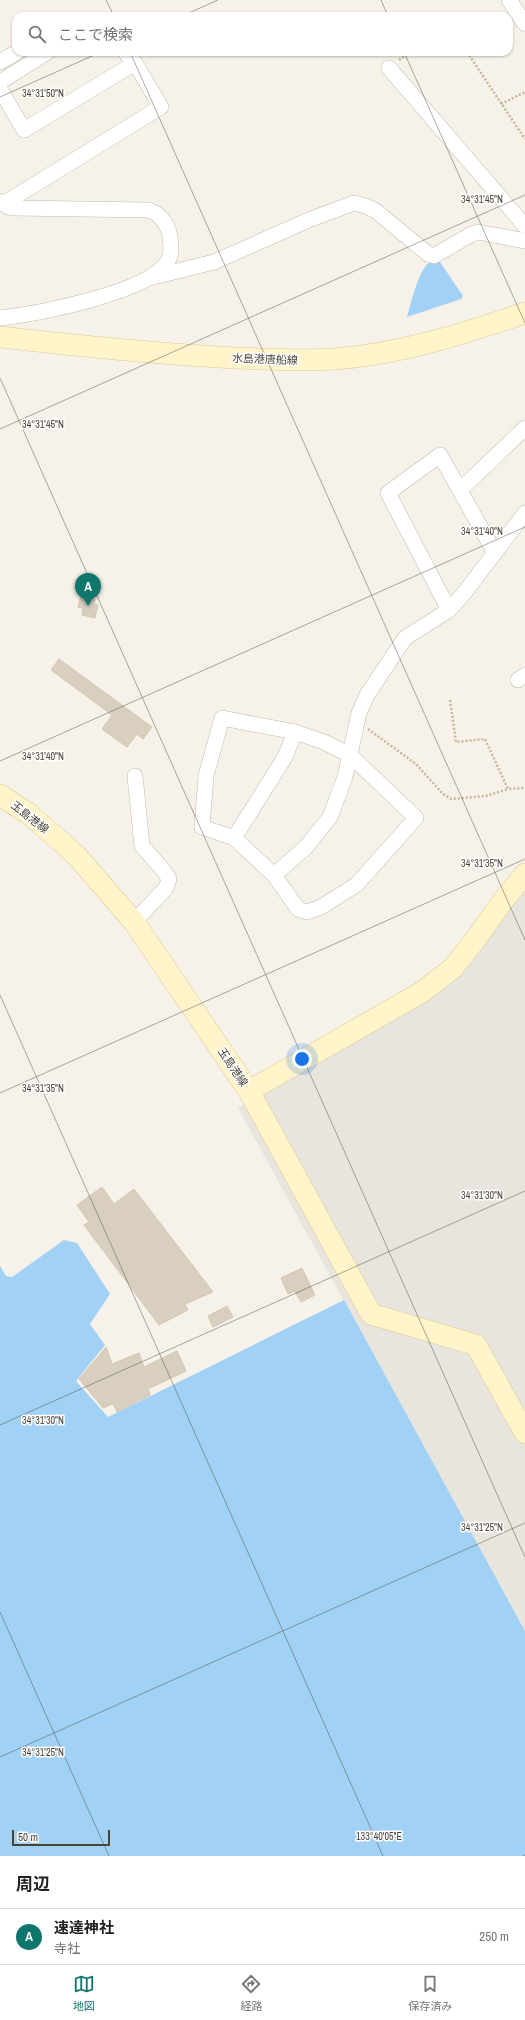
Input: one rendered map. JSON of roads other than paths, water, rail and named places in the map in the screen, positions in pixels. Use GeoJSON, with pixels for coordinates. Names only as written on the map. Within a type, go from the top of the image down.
{"type":"FeatureCollection","features":[{"type":"Feature","properties":{"kind":"main road"},"geometry":{"type":"LineString","coordinates":[[290,360],[336,347],[439,328],[525,300]]}},
{"type":"Feature","properties":{"kind":"main road","name":"水島港唐船線"},"geometry":{"type":"LineString","coordinates":[[0,337],[118,350],[192,356],[290,360],[335,359],[378,353],[448,339],[525,313]]}},
{"type":"Feature","properties":{"kind":"main road"},"geometry":{"type":"LineString","coordinates":[[290,360],[332,369],[378,366],[453,351],[525,326]]}},
{"type":"Feature","properties":{"kind":"main road","name":"玉島港線"},"geometry":{"type":"LineString","coordinates":[[0,795],[29,814],[76,855],[134,922],[249,1091],[422,992],[453,968],[525,874]]}},
{"type":"Feature","properties":{"kind":"main road"},"geometry":{"type":"LineString","coordinates":[[249,1091],[371,1314],[476,1345],[525,1433]]}},
{"type":"Feature","properties":{"kind":"street"},"geometry":{"type":"LineString","coordinates":[[510,0],[525,24]]}},
{"type":"Feature","properties":{"kind":"street"},"geometry":{"type":"LineString","coordinates":[[0,62],[12,55]]}},
{"type":"Feature","properties":{"kind":"street"},"geometry":{"type":"LineString","coordinates":[[0,82],[42,56]]}},
{"type":"Feature","properties":{"kind":"street"},"geometry":{"type":"LineString","coordinates":[[0,89],[24,130],[130,58],[161,107],[2,202]]}},
{"type":"Feature","properties":{"kind":"street"},"geometry":{"type":"LineString","coordinates":[[389,68],[525,226]]}},
{"type":"Feature","properties":{"kind":"street"},"geometry":{"type":"LineString","coordinates":[[0,318],[43,312],[135,286],[149,278],[167,262],[171,251],[169,230],[163,218],[158,214],[141,209],[13,208],[2,202]]}},
{"type":"Feature","properties":{"kind":"street"},"geometry":{"type":"LineString","coordinates":[[149,278],[214,262],[311,219],[354,203],[366,206],[376,211],[428,254],[434,256],[478,232],[525,241]]}},
{"type":"Feature","properties":{"kind":"street"},"geometry":{"type":"LineString","coordinates":[[460,490],[525,428]]}},
{"type":"Feature","properties":{"kind":"street"},"geometry":{"type":"LineString","coordinates":[[449,610],[388,493],[440,455],[495,553]]}},
{"type":"Feature","properties":{"kind":"street"},"geometry":{"type":"LineString","coordinates":[[274,875],[306,847],[330,817],[338,799],[358,719],[367,695],[405,638],[449,610],[466,592],[525,513]]}},
{"type":"Feature","properties":{"kind":"street"},"geometry":{"type":"LineString","coordinates":[[222,718],[295,732],[324,742],[350,755],[416,818],[356,885],[321,907],[307,912],[298,909],[274,875],[234,838],[202,827],[206,776],[222,718]]}},
{"type":"Feature","properties":{"kind":"street"},"geometry":{"type":"LineString","coordinates":[[234,838],[285,757],[295,732]]}},
{"type":"Feature","properties":{"kind":"street"},"geometry":{"type":"LineString","coordinates":[[134,922],[166,888],[169,879],[142,846],[135,776]]}},
{"type":"Feature","properties":{"kind":"water"},"geometry":{"type":"Polygon","coordinates":[[[438,259],[463,296],[461,299],[407,317],[421,273],[429,263],[438,259]]]}},
{"type":"Feature","properties":{"kind":"water"},"geometry":{"type":"Polygon","coordinates":[[[64,1240],[77,1243],[110,1294],[90,1324],[105,1345],[76,1381],[108,1417],[344,1300],[525,1631],[525,1856],[0,1856],[0,1266],[6,1276],[12,1277],[64,1240]]]}},
{"type":"Feature","properties":{"kind":"place","name":"速達神社"},"geometry":{"type":"Point","coordinates":[88,606]}}]}
